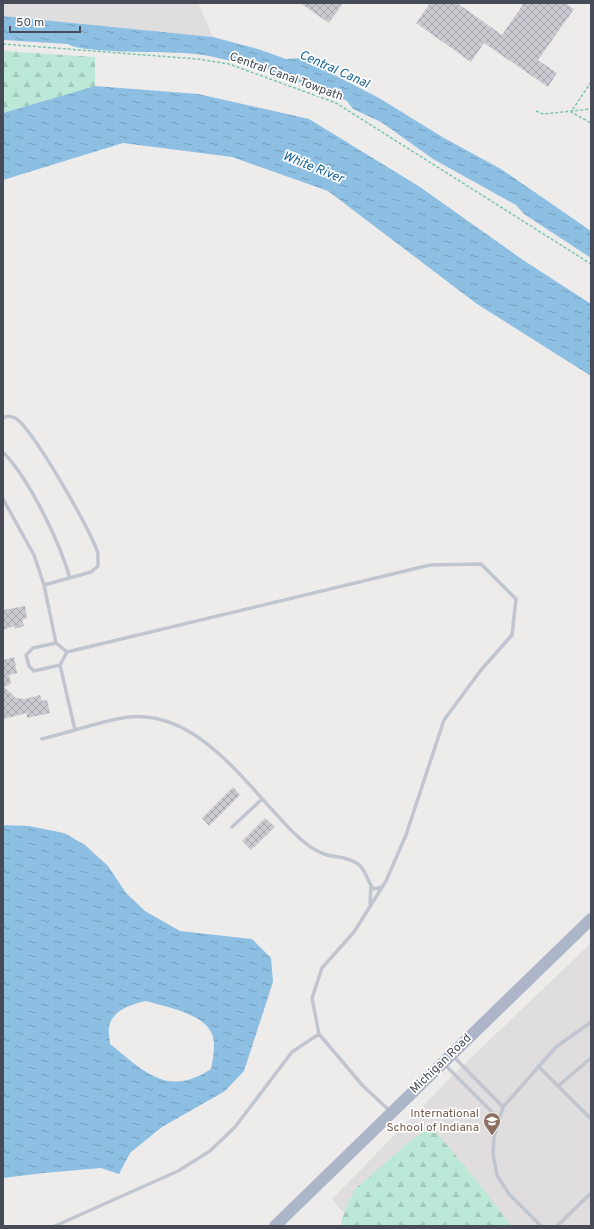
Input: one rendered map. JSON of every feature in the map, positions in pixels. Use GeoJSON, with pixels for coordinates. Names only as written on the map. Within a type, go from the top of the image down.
{"type":"FeatureCollection","features":[{"type":"Feature","properties":{"kind":"main road","name":"Michigan Road"},"geometry":{"type":"LineString","coordinates":[[275,1226],[451,1053],[591,919]]}},
{"type":"Feature","properties":{"kind":"lane"},"geometry":{"type":"LineString","coordinates":[[3,418],[6,416],[15,418],[35,439],[70,497],[98,553],[98,566],[91,572],[44,585]]}},
{"type":"Feature","properties":{"kind":"lane"},"geometry":{"type":"LineString","coordinates":[[3,452],[12,462],[36,501],[63,553],[70,578]]}},
{"type":"Feature","properties":{"kind":"lane"},"geometry":{"type":"LineString","coordinates":[[3,499],[34,555],[44,585],[56,642],[66,652]]}},
{"type":"Feature","properties":{"kind":"lane"},"geometry":{"type":"LineString","coordinates":[[66,652],[430,565],[481,564],[516,598],[512,635],[481,670],[444,720],[406,835],[382,887],[354,932],[322,968],[312,998],[319,1034],[363,1086],[391,1112]]}},
{"type":"Feature","properties":{"kind":"lane"},"geometry":{"type":"LineString","coordinates":[[56,642],[33,648],[26,655],[29,666],[34,671],[60,665]]}},
{"type":"Feature","properties":{"kind":"lane"},"geometry":{"type":"LineString","coordinates":[[66,652],[60,665],[75,730]]}},
{"type":"Feature","properties":{"kind":"lane"},"geometry":{"type":"LineString","coordinates":[[42,739],[128,717],[145,717],[182,727],[212,747],[295,835],[324,854],[350,859],[360,865],[371,887],[370,906]]}},
{"type":"Feature","properties":{"kind":"lane"},"geometry":{"type":"LineString","coordinates":[[232,827],[261,800]]}},
{"type":"Feature","properties":{"kind":"lane"},"geometry":{"type":"LineString","coordinates":[[371,887],[374,889],[382,887]]}},
{"type":"Feature","properties":{"kind":"lane"},"geometry":{"type":"LineString","coordinates":[[541,1226],[509,1194],[497,1175],[494,1137],[503,1107],[556,1046],[591,1022]]}},
{"type":"Feature","properties":{"kind":"lane"},"geometry":{"type":"LineString","coordinates":[[55,1226],[178,1172],[210,1151],[236,1127],[292,1052],[319,1034]]}},
{"type":"Feature","properties":{"kind":"lane"},"geometry":{"type":"LineString","coordinates":[[451,1053],[503,1107]]}},
{"type":"Feature","properties":{"kind":"lane"},"geometry":{"type":"LineString","coordinates":[[558,1086],[591,1058]]}},
{"type":"Feature","properties":{"kind":"lane"},"geometry":{"type":"LineString","coordinates":[[442,1063],[499,1119]]}},
{"type":"Feature","properties":{"kind":"lane"},"geometry":{"type":"LineString","coordinates":[[538,1066],[591,1119]]}},
{"type":"Feature","properties":{"kind":"lane"},"geometry":{"type":"LineString","coordinates":[[557,1226],[591,1193]]}},
{"type":"Feature","properties":{"kind":"path","name":"Central Canal Towpath"},"geometry":{"type":"LineString","coordinates":[[3,44],[197,59],[229,64],[299,89],[336,103],[591,264]]}},
{"type":"Feature","properties":{"kind":"path"},"geometry":{"type":"LineString","coordinates":[[571,112],[591,82]]}},
{"type":"Feature","properties":{"kind":"path"},"geometry":{"type":"LineString","coordinates":[[536,111],[542,114],[591,110]]}},
{"type":"Feature","properties":{"kind":"path"},"geometry":{"type":"LineString","coordinates":[[571,112],[591,123]]}},
{"type":"Feature","properties":{"kind":"shaded area"},"geometry":{"type":"Polygon","coordinates":[[[3,3],[198,3],[213,37],[3,16],[3,3]]]}},
{"type":"Feature","properties":{"kind":"shaded area","name":"International School of Indiana"},"geometry":{"type":"Polygon","coordinates":[[[591,943],[591,1226],[355,1226],[332,1199],[454,1074],[591,943]]]}},
{"type":"Feature","properties":{"kind":"green space"},"geometry":{"type":"Polygon","coordinates":[[[3,51],[95,57],[95,86],[3,113],[3,51]]]}},
{"type":"Feature","properties":{"kind":"green space"},"geometry":{"type":"Polygon","coordinates":[[[432,1127],[484,1190],[511,1226],[342,1226],[341,1221],[354,1190],[415,1137],[432,1127]]]}},
{"type":"Feature","properties":{"kind":"water"},"geometry":{"type":"Polygon","coordinates":[[[3,16],[213,37],[258,49],[286,59],[302,58],[379,98],[444,138],[501,169],[591,231],[591,258],[524,214],[516,205],[433,159],[381,122],[353,109],[347,101],[321,88],[280,77],[270,72],[265,66],[257,68],[203,55],[108,51],[77,47],[68,44],[3,40],[3,16]]]}},
{"type":"Feature","properties":{"kind":"water","name":"White River"},"geometry":{"type":"Polygon","coordinates":[[[95,86],[198,94],[309,119],[420,187],[523,260],[591,304],[591,376],[477,304],[328,191],[232,157],[123,143],[3,180],[3,113],[95,86]]]}},
{"type":"Feature","properties":{"kind":"water"},"geometry":{"type":"Polygon","coordinates":[[[3,825],[29,826],[64,833],[85,845],[108,866],[126,893],[145,911],[180,931],[252,939],[271,958],[273,982],[244,1071],[225,1091],[162,1127],[130,1153],[119,1174],[101,1168],[3,1178],[3,825]],[[146,1001],[129,1006],[114,1016],[109,1027],[110,1044],[145,1071],[157,1078],[169,1081],[181,1081],[195,1077],[211,1069],[214,1042],[212,1034],[207,1027],[201,1021],[183,1012],[146,1001]]]}},
{"type":"Feature","properties":{"kind":"building"},"geometry":{"type":"Polygon","coordinates":[[[300,3],[343,3],[329,23],[300,3]]]}},
{"type":"Feature","properties":{"kind":"building"},"geometry":{"type":"Polygon","coordinates":[[[430,3],[457,3],[502,35],[524,3],[565,3],[574,9],[538,60],[557,73],[548,87],[484,43],[471,62],[416,23],[430,3]]]}},
{"type":"Feature","properties":{"kind":"building"},"geometry":{"type":"Polygon","coordinates":[[[25,606],[27,618],[22,620],[24,626],[15,629],[14,626],[3,630],[3,610],[25,606]]]}},
{"type":"Feature","properties":{"kind":"building"},"geometry":{"type":"Polygon","coordinates":[[[14,657],[17,673],[9,675],[11,684],[4,687],[16,698],[25,699],[40,695],[42,701],[47,700],[50,713],[27,718],[27,713],[3,719],[3,660],[14,657]]]}},
{"type":"Feature","properties":{"kind":"building"},"geometry":{"type":"Polygon","coordinates":[[[233,787],[240,795],[209,826],[202,818],[233,787]]]}},
{"type":"Feature","properties":{"kind":"building"},"geometry":{"type":"Polygon","coordinates":[[[265,818],[275,827],[251,850],[242,841],[265,818]]]}},
{"type":"Feature","properties":{"kind":"place","name":"International School of Indiana"},"geometry":{"type":"Point","coordinates":[492,1136]}},
{"type":"Feature","properties":{"kind":"water label","name":"Central Canal"},"geometry":{"type":"Point","coordinates":[334,70]}}]}
